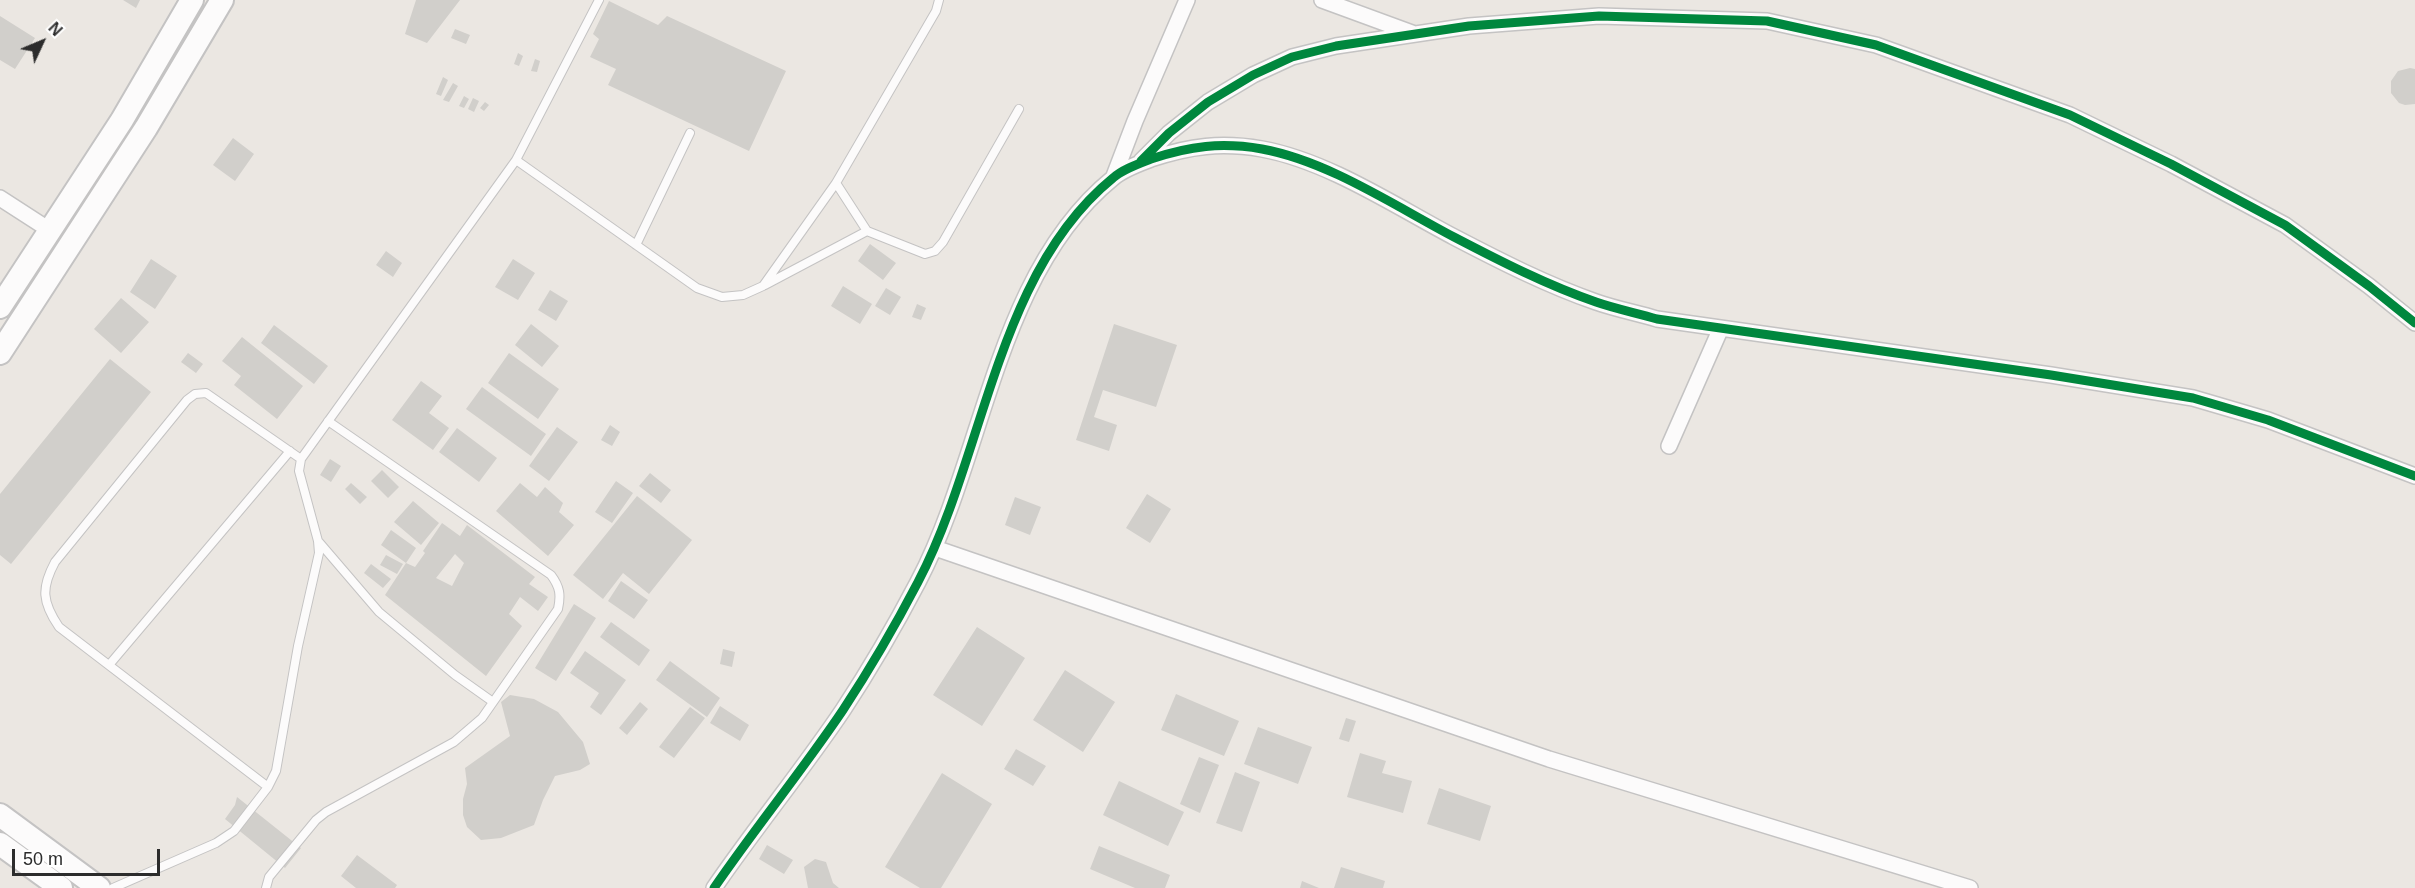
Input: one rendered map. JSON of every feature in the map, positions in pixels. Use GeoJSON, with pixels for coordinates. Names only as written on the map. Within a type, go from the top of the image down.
{"type":"FeatureCollection","features":[{"type":"Feature","properties":{"kind":"street"},"geometry":{"type":"LineString","coordinates":[[0,307],[122,120],[192,0]]}},
{"type":"Feature","properties":{"kind":"street"},"geometry":{"type":"LineString","coordinates":[[0,353],[146,128],[222,0]]}},
{"type":"Feature","properties":{"kind":"street"},"geometry":{"type":"LineString","coordinates":[[1114,176],[1187,0]]}},
{"type":"Feature","properties":{"kind":"street"},"geometry":{"type":"LineString","coordinates":[[1322,0],[1413,33]]}},
{"type":"Feature","properties":{"kind":"street"},"geometry":{"type":"LineString","coordinates":[[1139,163],[1169,133],[1208,102],[1253,75],[1292,57],[1336,46],[1413,33],[1599,16],[1767,21],[1876,45],[2070,115],[2171,164],[2285,225],[2369,286],[2415,323]]}},
{"type":"Feature","properties":{"kind":"street"},"geometry":{"type":"LineString","coordinates":[[714,888],[841,712],[889,636],[935,548],[1017,313],[1040,268],[1062,233],[1114,176],[1139,163],[1183,148],[1222,144],[1265,149],[1320,167],[1387,199],[1526,273],[1596,302],[1658,319],[2039,373],[2193,398],[2268,420],[2415,476]]}},
{"type":"Feature","properties":{"kind":"street"},"geometry":{"type":"LineString","coordinates":[[0,198],[51,231]]}},
{"type":"Feature","properties":{"kind":"street"},"geometry":{"type":"LineString","coordinates":[[1669,446],[1721,328]]}},
{"type":"Feature","properties":{"kind":"street"},"geometry":{"type":"LineString","coordinates":[[935,548],[1549,759],[1970,888]]}},
{"type":"Feature","properties":{"kind":"street"},"geometry":{"type":"LineString","coordinates":[[0,815],[99,888]]}},
{"type":"Feature","properties":{"kind":"street"},"geometry":{"type":"LineString","coordinates":[[0,844],[61,888]]}},
{"type":"Feature","properties":{"kind":"lane"},"geometry":{"type":"LineString","coordinates":[[113,888],[225,837],[234,831],[268,787],[276,771],[298,646],[319,553],[318,541],[299,471],[301,459],[516,160],[598,0]]}},
{"type":"Feature","properties":{"kind":"lane"},"geometry":{"type":"LineString","coordinates":[[763,286],[837,183],[936,11],[939,0]]}},
{"type":"Feature","properties":{"kind":"lane"},"geometry":{"type":"LineString","coordinates":[[837,183],[867,231],[925,254],[934,251],[943,242],[1019,110]]}},
{"type":"Feature","properties":{"kind":"lane"},"geometry":{"type":"LineString","coordinates":[[636,244],[690,133]]}},
{"type":"Feature","properties":{"kind":"lane"},"geometry":{"type":"LineString","coordinates":[[516,160],[697,288],[722,297],[743,295],[763,286],[867,231]]}},
{"type":"Feature","properties":{"kind":"lane"},"geometry":{"type":"LineString","coordinates":[[268,787],[59,627],[49,612],[44,596],[47,578],[56,562],[187,400],[195,394],[206,393],[301,459]]}},
{"type":"Feature","properties":{"kind":"lane"},"geometry":{"type":"LineString","coordinates":[[266,888],[269,877],[316,820],[326,812],[454,742],[482,717],[558,609],[561,597],[558,584],[551,575],[328,421]]}},
{"type":"Feature","properties":{"kind":"lane"},"geometry":{"type":"LineString","coordinates":[[110,665],[290,451]]}},
{"type":"Feature","properties":{"kind":"lane"},"geometry":{"type":"LineString","coordinates":[[318,541],[379,612],[455,675],[493,702]]}},
{"type":"Feature","properties":{"kind":"building"},"geometry":{"type":"Polygon","coordinates":[[[123,0],[140,0],[136,8],[123,0]]]}},
{"type":"Feature","properties":{"kind":"building"},"geometry":{"type":"Polygon","coordinates":[[[416,0],[460,0],[427,43],[405,34],[416,0]]]}},
{"type":"Feature","properties":{"kind":"building"},"geometry":{"type":"Polygon","coordinates":[[[609,1],[658,25],[667,16],[786,71],[749,151],[608,85],[616,69],[590,57],[599,39],[593,34],[609,1]]]}},
{"type":"Feature","properties":{"kind":"building"},"geometry":{"type":"Polygon","coordinates":[[[0,16],[35,38],[15,69],[0,60],[0,16]]]}},
{"type":"Feature","properties":{"kind":"building"},"geometry":{"type":"Polygon","coordinates":[[[455,29],[470,35],[466,44],[451,38],[455,29]]]}},
{"type":"Feature","properties":{"kind":"building"},"geometry":{"type":"Polygon","coordinates":[[[518,53],[523,56],[519,66],[514,64],[518,53]]]}},
{"type":"Feature","properties":{"kind":"building"},"geometry":{"type":"Polygon","coordinates":[[[535,59],[540,61],[537,72],[531,71],[535,59]]]}},
{"type":"Feature","properties":{"kind":"building"},"geometry":{"type":"Polygon","coordinates":[[[2415,69],[2415,104],[2405,105],[2399,103],[2391,93],[2391,81],[2398,71],[2415,69]]]}},
{"type":"Feature","properties":{"kind":"building"},"geometry":{"type":"Polygon","coordinates":[[[443,77],[448,80],[441,96],[436,94],[443,77]]]}},
{"type":"Feature","properties":{"kind":"building"},"geometry":{"type":"Polygon","coordinates":[[[453,83],[458,86],[449,102],[443,100],[453,83]]]}},
{"type":"Feature","properties":{"kind":"building"},"geometry":{"type":"Polygon","coordinates":[[[464,96],[469,99],[464,108],[459,106],[464,96]]]}},
{"type":"Feature","properties":{"kind":"building"},"geometry":{"type":"Polygon","coordinates":[[[473,98],[479,101],[474,112],[468,109],[473,98]]]}},
{"type":"Feature","properties":{"kind":"building"},"geometry":{"type":"Polygon","coordinates":[[[485,102],[489,105],[484,111],[480,108],[485,102]]]}},
{"type":"Feature","properties":{"kind":"building"},"geometry":{"type":"Polygon","coordinates":[[[233,138],[254,154],[235,181],[213,165],[233,138]]]}},
{"type":"Feature","properties":{"kind":"building"},"geometry":{"type":"Polygon","coordinates":[[[870,244],[896,263],[883,280],[858,261],[870,244]]]}},
{"type":"Feature","properties":{"kind":"building"},"geometry":{"type":"Polygon","coordinates":[[[386,251],[402,263],[393,277],[376,265],[386,251]]]}},
{"type":"Feature","properties":{"kind":"building"},"geometry":{"type":"Polygon","coordinates":[[[151,259],[177,276],[155,309],[130,292],[151,259]]]}},
{"type":"Feature","properties":{"kind":"building"},"geometry":{"type":"Polygon","coordinates":[[[513,259],[535,273],[518,300],[495,287],[513,259]]]}},
{"type":"Feature","properties":{"kind":"building"},"geometry":{"type":"Polygon","coordinates":[[[843,286],[872,304],[860,324],[831,306],[843,286]]]}},
{"type":"Feature","properties":{"kind":"building"},"geometry":{"type":"Polygon","coordinates":[[[886,288],[901,297],[890,315],[875,306],[886,288]]]}},
{"type":"Feature","properties":{"kind":"building"},"geometry":{"type":"Polygon","coordinates":[[[550,290],[568,301],[556,321],[538,310],[550,290]]]}},
{"type":"Feature","properties":{"kind":"building"},"geometry":{"type":"Polygon","coordinates":[[[121,298],[149,322],[121,353],[94,329],[121,298]]]}},
{"type":"Feature","properties":{"kind":"building"},"geometry":{"type":"Polygon","coordinates":[[[917,304],[926,308],[921,320],[912,317],[917,304]]]}},
{"type":"Feature","properties":{"kind":"building"},"geometry":{"type":"Polygon","coordinates":[[[531,324],[559,346],[542,367],[515,345],[531,324]]]}},
{"type":"Feature","properties":{"kind":"building"},"geometry":{"type":"Polygon","coordinates":[[[1114,324],[1177,345],[1156,407],[1103,390],[1094,417],[1117,425],[1109,451],[1076,440],[1114,324]]]}},
{"type":"Feature","properties":{"kind":"building"},"geometry":{"type":"Polygon","coordinates":[[[274,325],[328,366],[314,384],[261,343],[274,325]]]}},
{"type":"Feature","properties":{"kind":"building"},"geometry":{"type":"Polygon","coordinates":[[[242,337],[303,386],[277,419],[234,385],[241,376],[222,361],[242,337]]]}},
{"type":"Feature","properties":{"kind":"building"},"geometry":{"type":"Polygon","coordinates":[[[188,353],[203,364],[196,373],[181,362],[188,353]]]}},
{"type":"Feature","properties":{"kind":"building"},"geometry":{"type":"Polygon","coordinates":[[[509,353],[559,389],[538,419],[488,383],[509,353]]]}},
{"type":"Feature","properties":{"kind":"building"},"geometry":{"type":"Polygon","coordinates":[[[110,359],[151,392],[11,564],[0,555],[0,494],[110,359]]]}},
{"type":"Feature","properties":{"kind":"building"},"geometry":{"type":"Polygon","coordinates":[[[421,381],[442,396],[429,413],[449,428],[433,450],[392,420],[421,381]]]}},
{"type":"Feature","properties":{"kind":"building"},"geometry":{"type":"Polygon","coordinates":[[[482,387],[546,434],[531,456],[466,409],[482,387]]]}},
{"type":"Feature","properties":{"kind":"building"},"geometry":{"type":"Polygon","coordinates":[[[610,425],[620,432],[612,446],[601,440],[610,425]]]}},
{"type":"Feature","properties":{"kind":"building"},"geometry":{"type":"Polygon","coordinates":[[[557,427],[578,442],[549,481],[529,466],[557,427]]]}},
{"type":"Feature","properties":{"kind":"building"},"geometry":{"type":"Polygon","coordinates":[[[457,428],[497,458],[479,482],[439,452],[457,428]]]}},
{"type":"Feature","properties":{"kind":"building"},"geometry":{"type":"Polygon","coordinates":[[[330,459],[341,466],[331,482],[320,475],[330,459]]]}},
{"type":"Feature","properties":{"kind":"building"},"geometry":{"type":"Polygon","coordinates":[[[382,470],[399,487],[388,498],[371,481],[382,470]]]}},
{"type":"Feature","properties":{"kind":"building"},"geometry":{"type":"Polygon","coordinates":[[[650,473],[671,490],[661,503],[639,486],[650,473]]]}},
{"type":"Feature","properties":{"kind":"building"},"geometry":{"type":"Polygon","coordinates":[[[616,481],[633,493],[612,523],[595,512],[616,481]]]}},
{"type":"Feature","properties":{"kind":"building"},"geometry":{"type":"Polygon","coordinates":[[[351,483],[367,497],[360,504],[345,489],[351,483]]]}},
{"type":"Feature","properties":{"kind":"building"},"geometry":{"type":"Polygon","coordinates":[[[520,483],[537,497],[545,487],[563,503],[559,512],[574,525],[548,556],[496,511],[520,483]]]}},
{"type":"Feature","properties":{"kind":"building"},"geometry":{"type":"Polygon","coordinates":[[[1147,494],[1171,509],[1150,543],[1126,528],[1147,494]]]}},
{"type":"Feature","properties":{"kind":"building"},"geometry":{"type":"Polygon","coordinates":[[[637,496],[692,540],[649,594],[623,573],[603,599],[573,575],[637,496]]]}},
{"type":"Feature","properties":{"kind":"building"},"geometry":{"type":"Polygon","coordinates":[[[1015,497],[1041,507],[1030,535],[1005,525],[1015,497]]]}},
{"type":"Feature","properties":{"kind":"building"},"geometry":{"type":"Polygon","coordinates":[[[413,501],[439,523],[421,545],[394,522],[413,501]]]}},
{"type":"Feature","properties":{"kind":"building"},"geometry":{"type":"Polygon","coordinates":[[[442,523],[460,536],[467,525],[535,577],[529,584],[548,597],[538,611],[520,597],[509,614],[522,626],[486,676],[385,595],[406,563],[415,567],[425,553],[423,551],[442,523]],[[455,554],[436,578],[452,586],[464,563],[455,554]]]}},
{"type":"Feature","properties":{"kind":"building"},"geometry":{"type":"Polygon","coordinates":[[[391,530],[416,548],[406,563],[381,545],[391,530]]]}},
{"type":"Feature","properties":{"kind":"building"},"geometry":{"type":"Polygon","coordinates":[[[386,555],[403,564],[397,574],[380,565],[386,555]]]}},
{"type":"Feature","properties":{"kind":"building"},"geometry":{"type":"Polygon","coordinates":[[[371,564],[391,579],[383,588],[364,573],[371,564]]]}},
{"type":"Feature","properties":{"kind":"building"},"geometry":{"type":"Polygon","coordinates":[[[621,581],[648,600],[634,619],[608,601],[621,581]]]}},
{"type":"Feature","properties":{"kind":"building"},"geometry":{"type":"Polygon","coordinates":[[[574,604],[596,618],[556,681],[535,668],[574,604]]]}},
{"type":"Feature","properties":{"kind":"building"},"geometry":{"type":"Polygon","coordinates":[[[611,622],[650,650],[639,666],[600,637],[611,622]]]}},
{"type":"Feature","properties":{"kind":"building"},"geometry":{"type":"Polygon","coordinates":[[[977,627],[1025,658],[982,726],[933,695],[977,627]]]}},
{"type":"Feature","properties":{"kind":"building"},"geometry":{"type":"Polygon","coordinates":[[[723,649],[735,652],[732,667],[720,664],[723,649]]]}},
{"type":"Feature","properties":{"kind":"building"},"geometry":{"type":"Polygon","coordinates":[[[585,651],[626,680],[601,715],[590,707],[599,693],[570,673],[585,651]]]}},
{"type":"Feature","properties":{"kind":"building"},"geometry":{"type":"Polygon","coordinates":[[[670,661],[720,698],[707,717],[656,680],[670,661]]]}},
{"type":"Feature","properties":{"kind":"building"},"geometry":{"type":"Polygon","coordinates":[[[1065,670],[1115,702],[1083,752],[1033,720],[1065,670]]]}},
{"type":"Feature","properties":{"kind":"building"},"geometry":{"type":"Polygon","coordinates":[[[1176,694],[1239,721],[1224,756],[1161,730],[1176,694]]]}},
{"type":"Feature","properties":{"kind":"building"},"geometry":{"type":"Polygon","coordinates":[[[510,695],[534,699],[558,712],[583,742],[590,764],[580,770],[555,776],[534,825],[501,838],[481,840],[467,827],[463,815],[463,799],[467,784],[465,768],[510,736],[501,702],[510,695]]]}},
{"type":"Feature","properties":{"kind":"building"},"geometry":{"type":"Polygon","coordinates":[[[640,702],[648,709],[627,735],[619,728],[640,702]]]}},
{"type":"Feature","properties":{"kind":"building"},"geometry":{"type":"Polygon","coordinates":[[[720,706],[749,725],[740,741],[710,723],[720,706]]]}},
{"type":"Feature","properties":{"kind":"building"},"geometry":{"type":"Polygon","coordinates":[[[690,707],[705,718],[674,758],[659,747],[690,707]]]}},
{"type":"Feature","properties":{"kind":"building"},"geometry":{"type":"Polygon","coordinates":[[[1346,718],[1356,721],[1349,742],[1339,739],[1346,718]]]}},
{"type":"Feature","properties":{"kind":"building"},"geometry":{"type":"Polygon","coordinates":[[[1258,727],[1312,747],[1298,784],[1244,764],[1258,727]]]}},
{"type":"Feature","properties":{"kind":"building"},"geometry":{"type":"Polygon","coordinates":[[[1016,749],[1046,766],[1033,786],[1004,769],[1016,749]]]}},
{"type":"Feature","properties":{"kind":"building"},"geometry":{"type":"Polygon","coordinates":[[[1360,753],[1386,761],[1382,773],[1412,781],[1403,813],[1347,797],[1360,753]]]}},
{"type":"Feature","properties":{"kind":"building"},"geometry":{"type":"Polygon","coordinates":[[[1199,757],[1219,765],[1200,813],[1180,804],[1199,757]]]}},
{"type":"Feature","properties":{"kind":"building"},"geometry":{"type":"Polygon","coordinates":[[[1235,772],[1260,782],[1242,832],[1216,823],[1235,772]]]}},
{"type":"Feature","properties":{"kind":"building"},"geometry":{"type":"Polygon","coordinates":[[[942,773],[992,804],[941,888],[920,888],[885,867],[942,773]]]}},
{"type":"Feature","properties":{"kind":"building"},"geometry":{"type":"Polygon","coordinates":[[[1119,781],[1184,812],[1168,846],[1103,815],[1119,781]]]}},
{"type":"Feature","properties":{"kind":"building"},"geometry":{"type":"Polygon","coordinates":[[[1439,788],[1491,806],[1480,841],[1427,824],[1439,788]]]}},
{"type":"Feature","properties":{"kind":"building"},"geometry":{"type":"Polygon","coordinates":[[[237,797],[301,848],[285,868],[225,819],[235,805],[237,797]]]}},
{"type":"Feature","properties":{"kind":"building"},"geometry":{"type":"Polygon","coordinates":[[[767,845],[793,860],[784,874],[759,859],[767,845]]]}},
{"type":"Feature","properties":{"kind":"building"},"geometry":{"type":"Polygon","coordinates":[[[1099,846],[1170,875],[1165,888],[1135,888],[1090,869],[1099,846]]]}},
{"type":"Feature","properties":{"kind":"building"},"geometry":{"type":"Polygon","coordinates":[[[357,855],[397,885],[395,888],[356,888],[341,876],[357,855]]]}},
{"type":"Feature","properties":{"kind":"building"},"geometry":{"type":"Polygon","coordinates":[[[815,859],[826,862],[833,883],[839,888],[808,888],[804,867],[815,859]]]}},
{"type":"Feature","properties":{"kind":"building"},"geometry":{"type":"Polygon","coordinates":[[[1341,867],[1385,881],[1383,888],[1334,888],[1341,867]]]}},
{"type":"Feature","properties":{"kind":"building"},"geometry":{"type":"Polygon","coordinates":[[[1302,881],[1319,888],[1300,888],[1302,881]]]}},
{"type":"Feature","properties":{"kind":"cycle path"},"geometry":{"type":"LineString","coordinates":[[1141,161],[1169,133],[1208,102],[1253,75],[1292,57],[1336,46],[1469,26],[1599,16],[1767,21],[1876,45],[2070,115],[2171,164],[2285,225],[2369,286],[2415,323]]}},
{"type":"Feature","properties":{"kind":"cycle path"},"geometry":{"type":"LineString","coordinates":[[714,888],[843,710],[918,582],[941,532],[997,368],[1018,314],[1043,263],[1074,217],[1113,178],[1136,165],[1179,151],[1206,146],[1247,147],[1312,163],[1361,186],[1506,264],[1611,307],[1657,319],[2051,375],[2193,398],[2268,420],[2415,476]]}}]}
